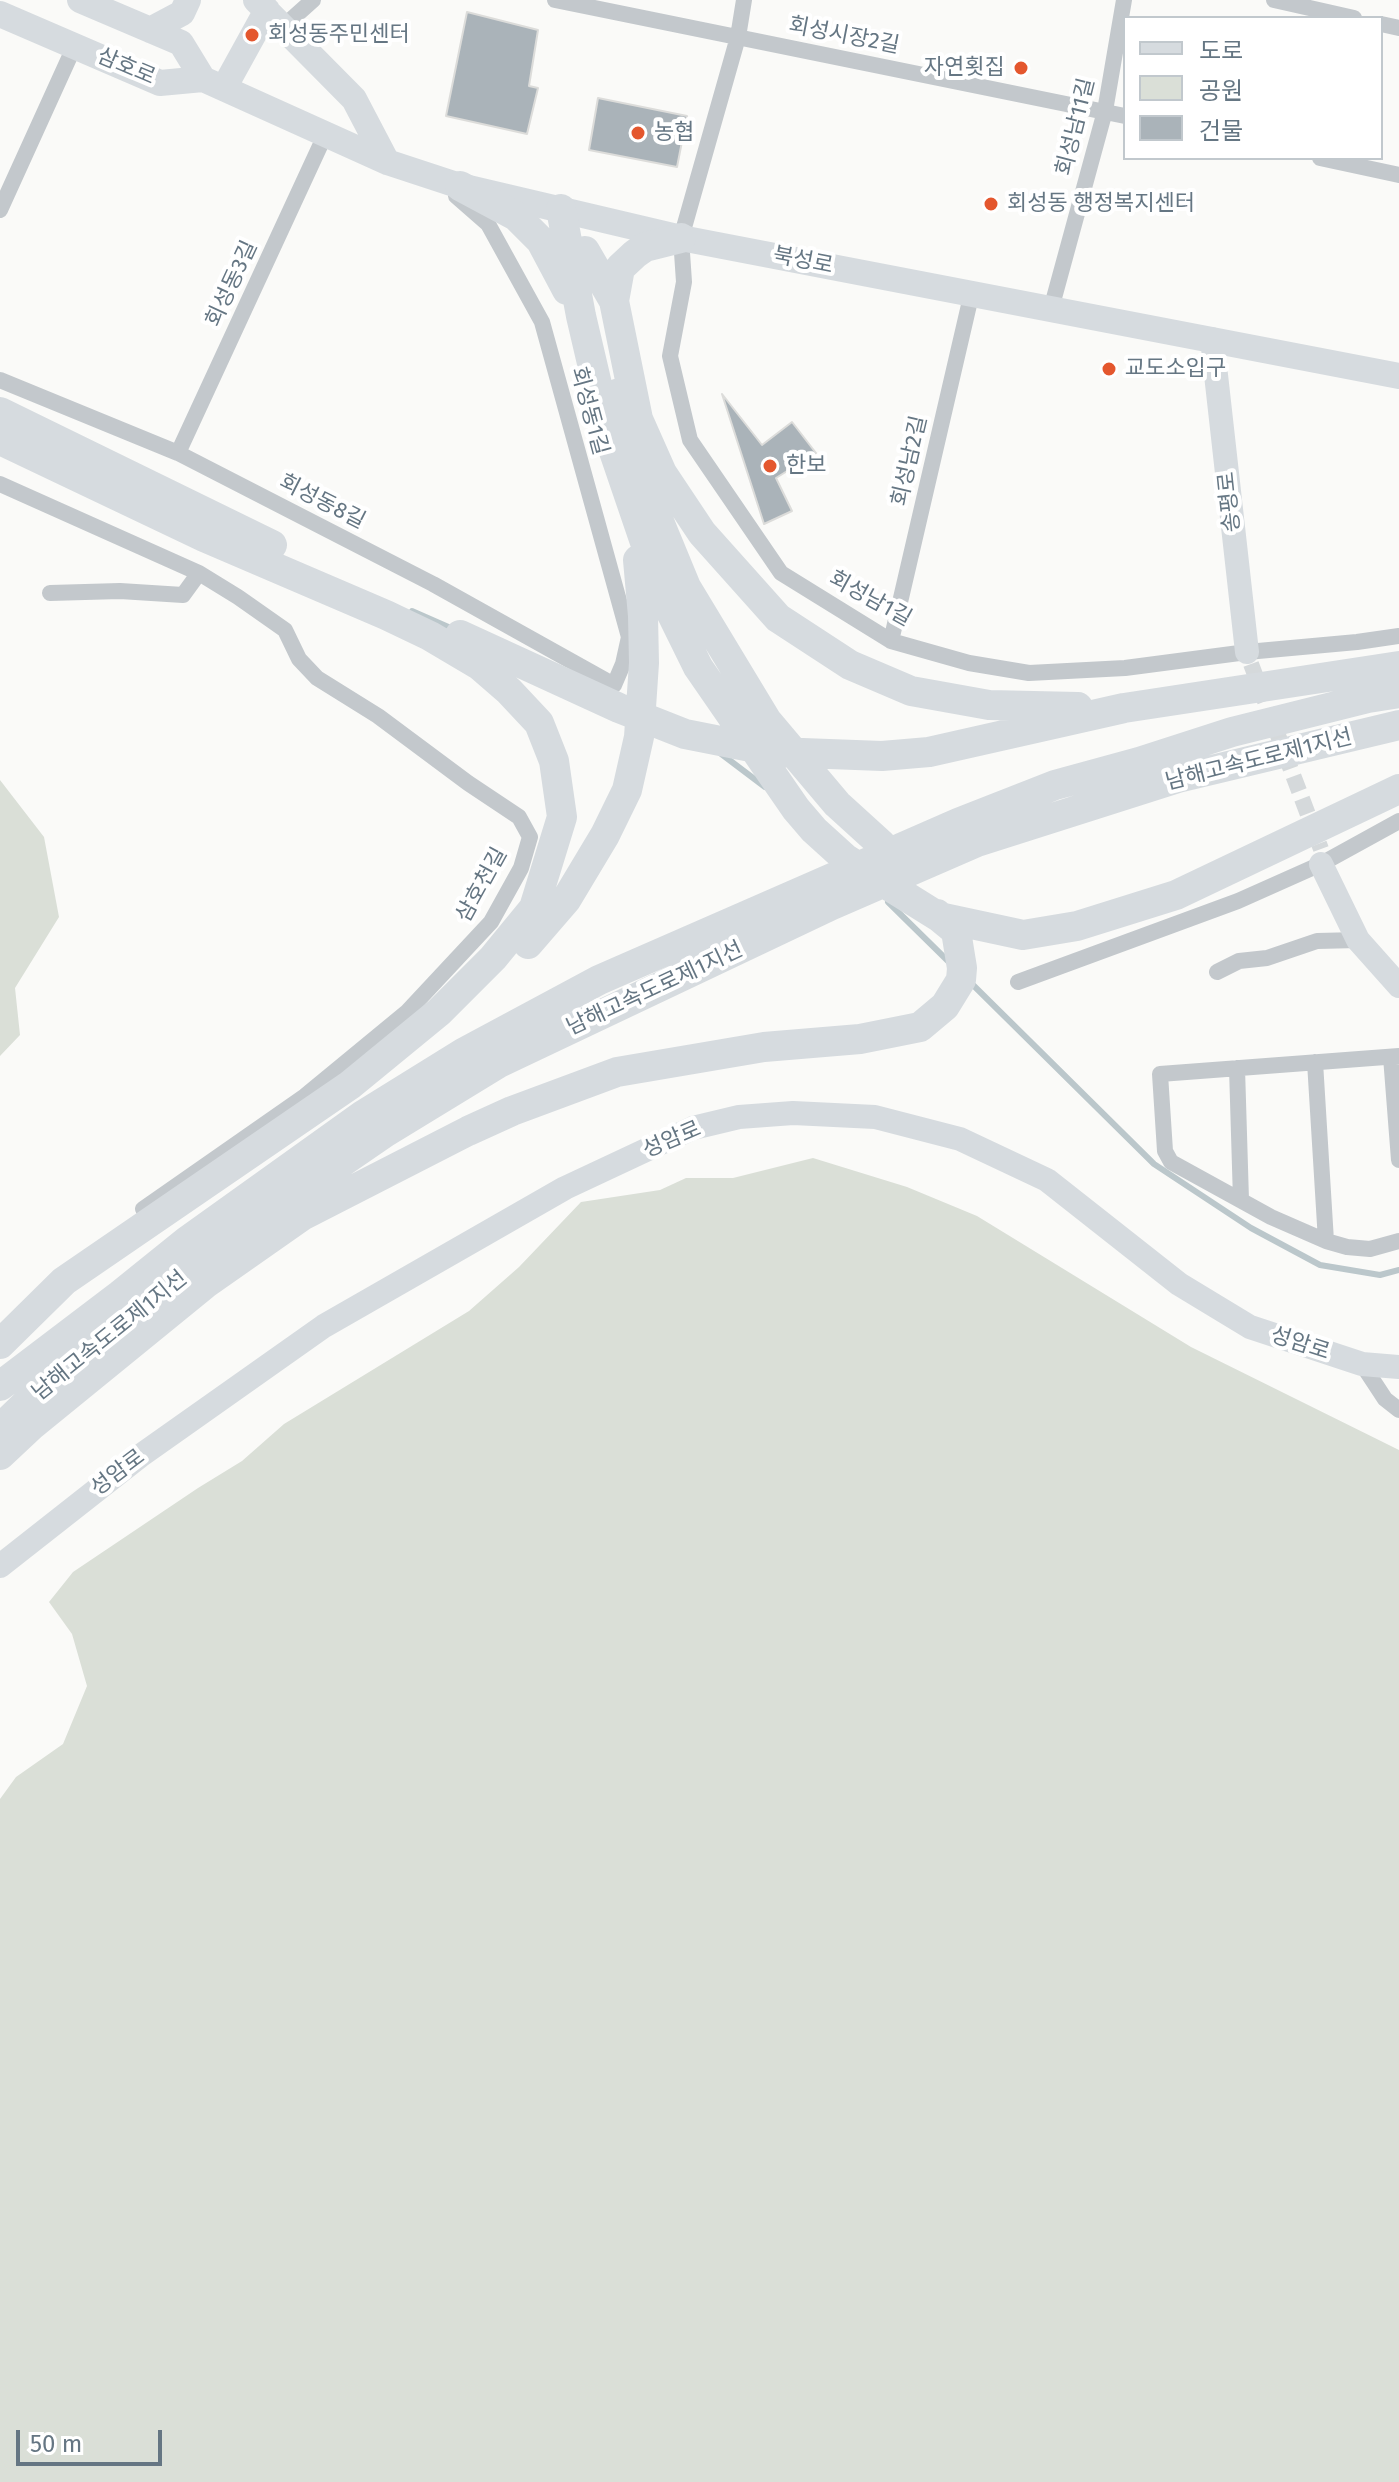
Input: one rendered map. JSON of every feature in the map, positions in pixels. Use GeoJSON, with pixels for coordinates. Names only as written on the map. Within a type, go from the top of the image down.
{"type":"FeatureCollection","features":[{"type":"Feature","properties":{"kind":"highway"},"geometry":{"type":"LineString","coordinates":[[448,182],[516,216],[541,241],[581,316]]}},
{"type":"Feature","properties":{"kind":"highway"},"geometry":{"type":"LineString","coordinates":[[561,209],[614,301],[638,419],[662,473],[702,533],[778,618],[850,665],[911,691],[989,705],[1124,708]]}},
{"type":"Feature","properties":{"kind":"highway"},"geometry":{"type":"LineString","coordinates":[[0,1455],[32,1425],[205,1284],[302,1216],[468,1131],[617,1072],[764,1047],[860,1039],[920,1027],[945,1006],[961,980],[956,931],[939,917],[846,859],[814,830],[796,809],[698,667],[664,598],[610,440],[581,316],[561,209]]}},
{"type":"Feature","properties":{"kind":"highway"},"geometry":{"type":"LineString","coordinates":[[614,301],[620,268],[645,247],[681,238]]}},
{"type":"Feature","properties":{"kind":"highway"},"geometry":{"type":"LineString","coordinates":[[585,251],[638,462],[686,587],[767,721],[837,804],[881,844],[939,917],[1023,935],[1077,926],[1176,895],[1399,789]]}},
{"type":"Feature","properties":{"kind":"highway"},"geometry":{"type":"LineString","coordinates":[[0,412],[437,624],[619,708],[685,734],[776,752],[882,756],[929,752],[1124,708],[1399,666]]}},
{"type":"Feature","properties":{"kind":"highway"},"geometry":{"type":"LineString","coordinates":[[0,440],[204,537],[430,636],[479,665],[539,723],[554,761],[562,817],[534,908],[493,958],[439,1012],[350,1085],[64,1281],[0,1344]]}},
{"type":"Feature","properties":{"kind":"highway"},"geometry":{"type":"LineString","coordinates":[[0,1369],[105,1272],[389,1074],[474,1007],[566,900],[605,835],[627,790],[639,737],[633,677],[643,616],[626,487]]}},
{"type":"Feature","properties":{"kind":"highway","name":"남해고속도로제1지선"},"geometry":{"type":"LineString","coordinates":[[0,1386],[84,1324],[187,1241],[363,1115],[463,1053],[599,980],[819,897],[968,832],[1055,785],[1232,732],[1399,693]]}},
{"type":"Feature","properties":{"kind":"highway","name":"남해고속도로제1지선"},"geometry":{"type":"LineString","coordinates":[[968,832],[1399,725]]}},
{"type":"Feature","properties":{"kind":"highway","name":"남해고속도로제1지선"},"geometry":{"type":"LineString","coordinates":[[0,1429],[37,1393],[121,1323],[239,1233],[386,1132],[499,1063],[819,897]]}},
{"type":"Feature","properties":{"kind":"main road","name":"삼호로"},"geometry":{"type":"LineString","coordinates":[[80,0],[181,43],[214,83]]}},
{"type":"Feature","properties":{"kind":"main road"},"geometry":{"type":"LineString","coordinates":[[150,30],[182,13],[188,0]]}},
{"type":"Feature","properties":{"kind":"main road"},"geometry":{"type":"LineString","coordinates":[[214,83],[269,12],[354,99],[387,162]]}},
{"type":"Feature","properties":{"kind":"main road","name":"삼호로"},"geometry":{"type":"LineString","coordinates":[[0,14],[160,83],[214,83]]}},
{"type":"Feature","properties":{"kind":"main road","name":"북성로"},"geometry":{"type":"LineString","coordinates":[[214,83],[387,162],[448,182],[681,238],[1399,376]]}},
{"type":"Feature","properties":{"kind":"main road","name":"송평로"},"geometry":{"type":"LineString","coordinates":[[1212,339],[1249,658]]}},
{"type":"Feature","properties":{"kind":"main road"},"geometry":{"type":"LineString","coordinates":[[1321,856],[1358,940],[1399,986]]}},
{"type":"Feature","properties":{"kind":"main road","name":"성암로"},"geometry":{"type":"LineString","coordinates":[[0,1566],[140,1456],[324,1326],[565,1188],[693,1128],[739,1117],[793,1113],[875,1117],[960,1139],[1047,1180],[1179,1284],[1250,1327],[1362,1364],[1399,1367]]}},
{"type":"Feature","properties":{"kind":"street"},"geometry":{"type":"LineString","coordinates":[[269,12],[313,0]]}},
{"type":"Feature","properties":{"kind":"street","name":"회성시장2길"},"geometry":{"type":"LineString","coordinates":[[555,0],[1123,116]]}},
{"type":"Feature","properties":{"kind":"street","name":"회성남1길"},"geometry":{"type":"LineString","coordinates":[[744,0],[738,37],[681,238],[684,282],[670,356],[690,440],[781,573],[891,641],[969,663],[1029,673],[1249,658],[1399,636]]}},
{"type":"Feature","properties":{"kind":"street","name":"회성남11길"},"geometry":{"type":"LineString","coordinates":[[1051,309],[1105,111],[1124,0]]}},
{"type":"Feature","properties":{"kind":"street"},"geometry":{"type":"LineString","coordinates":[[1274,0],[1345,16]]}},
{"type":"Feature","properties":{"kind":"street"},"geometry":{"type":"LineString","coordinates":[[0,210],[75,45]]}},
{"type":"Feature","properties":{"kind":"street","name":"회성동3길"},"geometry":{"type":"LineString","coordinates":[[178,453],[326,133]]}},
{"type":"Feature","properties":{"kind":"street"},"geometry":{"type":"LineString","coordinates":[[1329,160],[1399,175]]}},
{"type":"Feature","properties":{"kind":"street","name":"회성동1길"},"geometry":{"type":"LineString","coordinates":[[448,182],[488,224],[542,322],[629,637],[623,664],[633,677]]}},
{"type":"Feature","properties":{"kind":"street","name":"회성남2길"},"geometry":{"type":"LineString","coordinates":[[891,641],[972,292]]}},
{"type":"Feature","properties":{"kind":"street","name":"회성동8길"},"geometry":{"type":"LineString","coordinates":[[0,380],[178,453],[433,584],[633,677]]}},
{"type":"Feature","properties":{"kind":"street","name":"삼호천길"},"geometry":{"type":"LineString","coordinates":[[0,484],[199,573],[285,630],[299,659],[317,678],[378,716],[519,817],[530,837],[521,868],[491,922],[407,1012],[305,1096],[117,1227],[0,1326]]}},
{"type":"Feature","properties":{"kind":"street"},"geometry":{"type":"LineString","coordinates":[[50,593],[120,591],[183,595],[199,573]]}},
{"type":"Feature","properties":{"kind":"street"},"geometry":{"type":"LineString","coordinates":[[1018,982],[1238,901],[1321,856],[1398,823]]}},
{"type":"Feature","properties":{"kind":"street"},"geometry":{"type":"LineString","coordinates":[[1217,972],[1239,961],[1267,958],[1312,942],[1358,940]]}},
{"type":"Feature","properties":{"kind":"street"},"geometry":{"type":"LineString","coordinates":[[1399,1160],[1395,1056],[1160,1074],[1165,1151],[1171,1162],[1271,1217],[1326,1241],[1370,1249],[1399,1241]]}},
{"type":"Feature","properties":{"kind":"street"},"geometry":{"type":"LineString","coordinates":[[1315,1062],[1326,1241]]}},
{"type":"Feature","properties":{"kind":"street"},"geometry":{"type":"LineString","coordinates":[[1237,1068],[1241,1200]]}},
{"type":"Feature","properties":{"kind":"street"},"geometry":{"type":"LineString","coordinates":[[1362,1364],[1385,1399],[1399,1410]]}},
{"type":"Feature","properties":{"kind":"green space"},"geometry":{"type":"Polygon","coordinates":[[[0,780],[44,837],[59,917],[15,988],[20,1035],[0,1056],[0,780]]]}},
{"type":"Feature","properties":{"kind":"green space"},"geometry":{"type":"Polygon","coordinates":[[[813,1158],[907,1187],[977,1216],[1191,1347],[1399,1450],[1399,2482],[0,2482],[0,1799],[16,1777],[63,1744],[87,1686],[72,1634],[49,1602],[73,1572],[242,1461],[284,1424],[469,1311],[519,1267],[581,1202],[660,1190],[686,1178],[733,1178],[813,1158]]]}},
{"type":"Feature","properties":{"kind":"building"},"geometry":{"type":"Polygon","coordinates":[[[467,12],[538,30],[529,86],[538,88],[527,134],[446,116],[467,12]]]}},
{"type":"Feature","properties":{"kind":"building","name":"농협"},"geometry":{"type":"Polygon","coordinates":[[[598,98],[687,116],[677,167],[589,150],[598,98]]]}},
{"type":"Feature","properties":{"kind":"building","name":"한보"},"geometry":{"type":"Polygon","coordinates":[[[722,394],[762,445],[792,422],[816,453],[776,478],[792,511],[764,524],[722,394]]]}},
{"type":"Feature","properties":{"kind":"waterway"},"geometry":{"type":"LineString","coordinates":[[412,611],[453,629]]}},
{"type":"Feature","properties":{"kind":"waterway"},"geometry":{"type":"LineString","coordinates":[[720,753],[765,787]]}},
{"type":"Feature","properties":{"kind":"waterway"},"geometry":{"type":"LineString","coordinates":[[888,902],[951,964]]}},
{"type":"Feature","properties":{"kind":"waterway"},"geometry":{"type":"LineString","coordinates":[[971,983],[1154,1164],[1251,1228],[1320,1265],[1380,1275],[1399,1270]]}},
{"type":"Feature","properties":{"kind":"tunnel"},"geometry":{"type":"LineString","coordinates":[[1251,664],[1321,849]]}},
{"type":"Feature","properties":{"kind":"place","name":"회성동주민센터"},"geometry":{"type":"Point","coordinates":[252,35]}},
{"type":"Feature","properties":{"kind":"place","name":"자연횟집"},"geometry":{"type":"Point","coordinates":[1021,68]}},
{"type":"Feature","properties":{"kind":"place","name":"농협"},"geometry":{"type":"Point","coordinates":[638,133]}},
{"type":"Feature","properties":{"kind":"place","name":"회성동 행정복지센터"},"geometry":{"type":"Point","coordinates":[991,204]}},
{"type":"Feature","properties":{"kind":"place","name":"교도소입구"},"geometry":{"type":"Point","coordinates":[1109,369]}},
{"type":"Feature","properties":{"kind":"place","name":"한보"},"geometry":{"type":"Point","coordinates":[770,466]}}]}
